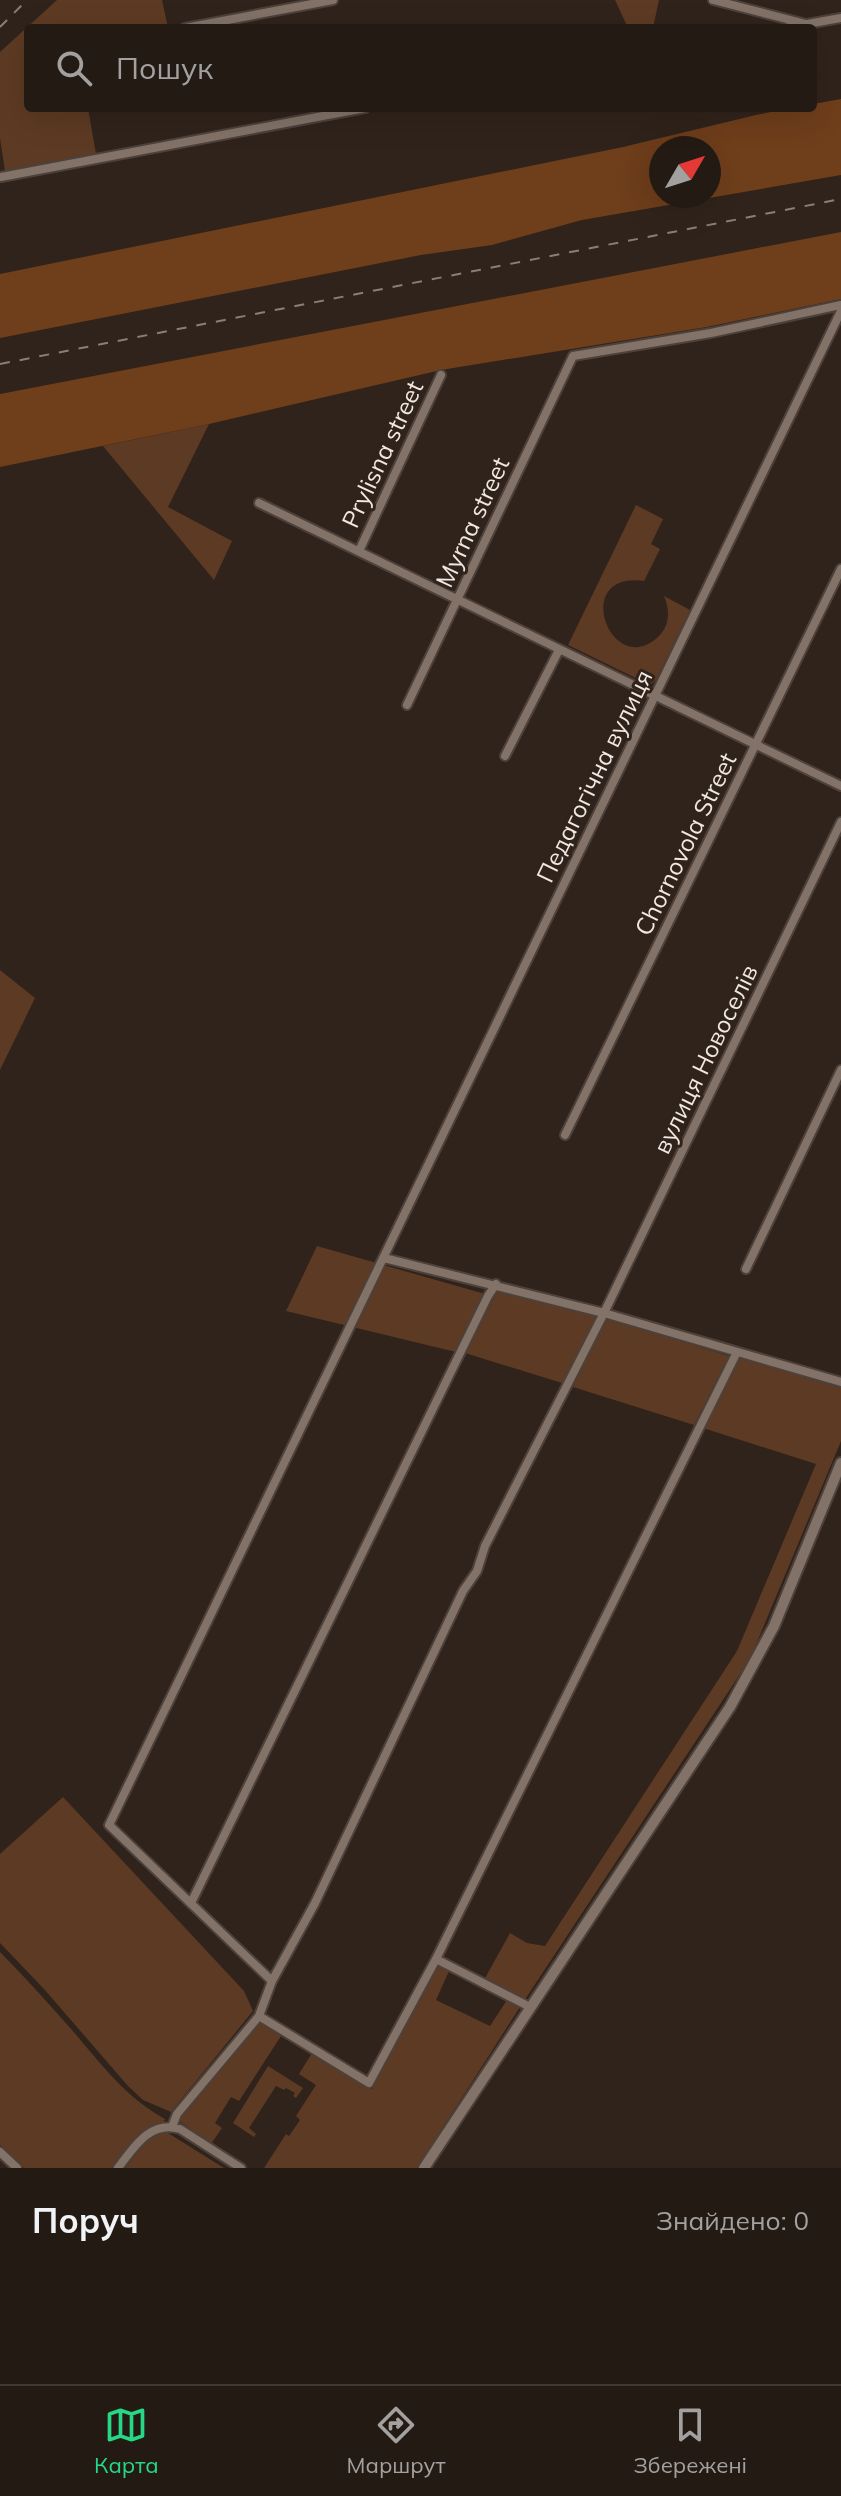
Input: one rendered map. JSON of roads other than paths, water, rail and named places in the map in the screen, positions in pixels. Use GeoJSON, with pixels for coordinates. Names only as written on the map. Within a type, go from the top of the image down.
{"type":"FeatureCollection","features":[{"type":"Feature","properties":{"kind":"street"},"geometry":{"type":"LineString","coordinates":[[206,24],[333,0]]}},
{"type":"Feature","properties":{"kind":"street"},"geometry":{"type":"LineString","coordinates":[[713,0],[806,24],[841,18]]}},
{"type":"Feature","properties":{"kind":"street"},"geometry":{"type":"LineString","coordinates":[[1,177],[344,112]]}},
{"type":"Feature","properties":{"kind":"street","name":"Myrna street"},"geometry":{"type":"LineString","coordinates":[[407,705],[573,356],[711,333],[841,305]]}},
{"type":"Feature","properties":{"kind":"street","name":"Педагогічна вулиця"},"geometry":{"type":"LineString","coordinates":[[191,1903],[109,1825],[841,311]]}},
{"type":"Feature","properties":{"kind":"street","name":"Prylisna street"},"geometry":{"type":"LineString","coordinates":[[359,551],[441,375]]}},
{"type":"Feature","properties":{"kind":"street"},"geometry":{"type":"LineString","coordinates":[[259,503],[841,786]]}},
{"type":"Feature","properties":{"kind":"street","name":"Chornovola Street"},"geometry":{"type":"LineString","coordinates":[[565,1135],[841,569]]}},
{"type":"Feature","properties":{"kind":"street"},"geometry":{"type":"LineString","coordinates":[[505,756],[559,650]]}},
{"type":"Feature","properties":{"kind":"street","name":"вулиця Новоселів"},"geometry":{"type":"LineString","coordinates":[[172,2127],[177,2114],[259,2016],[272,1981],[315,1903],[463,1591],[477,1571],[485,1546],[604,1313],[841,822]]}},
{"type":"Feature","properties":{"kind":"street"},"geometry":{"type":"LineString","coordinates":[[746,1269],[841,1070]]}},
{"type":"Feature","properties":{"kind":"street"},"geometry":{"type":"LineString","coordinates":[[384,1258],[604,1313],[841,1382]]}},
{"type":"Feature","properties":{"kind":"street"},"geometry":{"type":"LineString","coordinates":[[272,1981],[191,1903],[496,1284]]}},
{"type":"Feature","properties":{"kind":"street"},"geometry":{"type":"LineString","coordinates":[[259,2016],[369,2083],[436,1959],[737,1352]]}},
{"type":"Feature","properties":{"kind":"street"},"geometry":{"type":"LineString","coordinates":[[424,2168],[730,1707],[774,1626],[841,1463]]}},
{"type":"Feature","properties":{"kind":"street"},"geometry":{"type":"LineString","coordinates":[[436,1959],[530,2007]]}},
{"type":"Feature","properties":{"kind":"street"},"geometry":{"type":"LineString","coordinates":[[118,2168],[148,2132],[159,2127],[180,2129],[241,2168]]}},
{"type":"Feature","properties":{"kind":"street"},"geometry":{"type":"LineString","coordinates":[[0,2152],[17,2168]]}},
{"type":"Feature","properties":{"kind":"railway"},"geometry":{"type":"LineString","coordinates":[[0,27],[27,0]]}},
{"type":"Feature","properties":{"kind":"railway"},"geometry":{"type":"LineString","coordinates":[[0,364],[841,199]]}}]}
